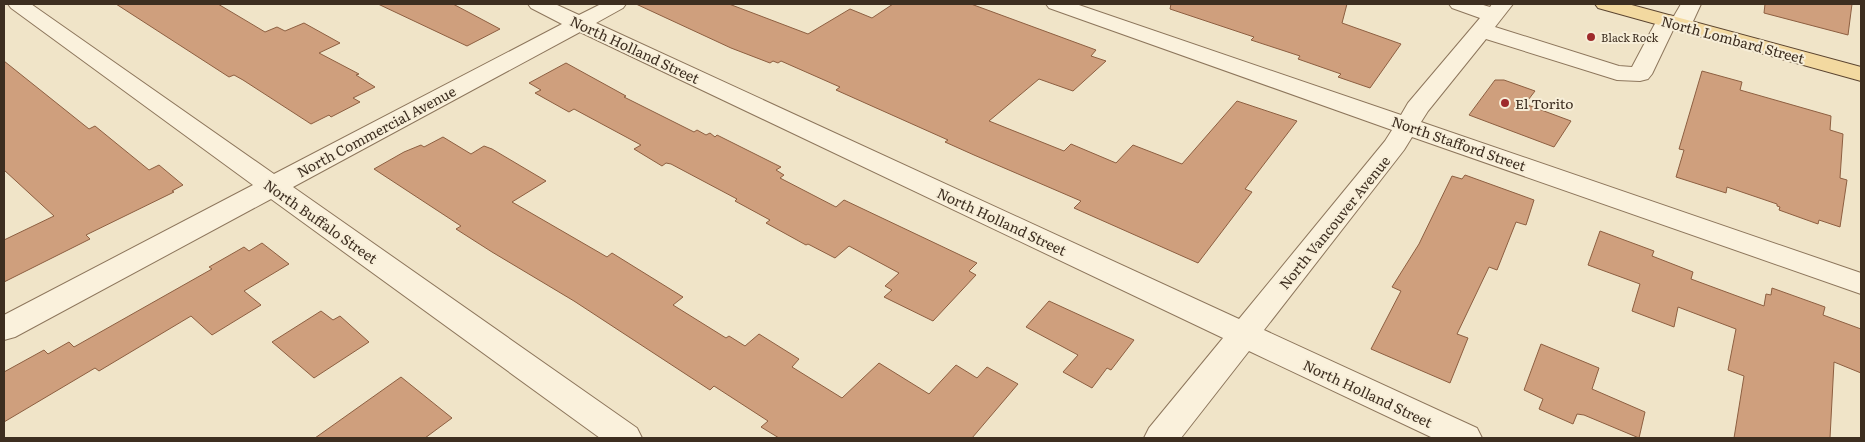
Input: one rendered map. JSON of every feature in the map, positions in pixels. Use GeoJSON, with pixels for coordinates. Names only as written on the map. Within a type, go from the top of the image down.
{"type":"FeatureCollection","features":[{"type":"Feature","properties":{"kind":"main road","name":"North Lombard Street"},"geometry":{"type":"LineString","coordinates":[[1605,4],[1861,74]]}},
{"type":"Feature","properties":{"kind":"street","name":"North Buffalo Street"},"geometry":{"type":"LineString","coordinates":[[18,4],[625,438]]}},
{"type":"Feature","properties":{"kind":"street","name":"North Holland Street"},"geometry":{"type":"LineString","coordinates":[[538,4],[1465,438]]}},
{"type":"Feature","properties":{"kind":"street","name":"North Commercial Avenue"},"geometry":{"type":"LineString","coordinates":[[4,330],[616,4]]}},
{"type":"Feature","properties":{"kind":"street","name":"North Stafford Street"},"geometry":{"type":"LineString","coordinates":[[1056,4],[1861,284]]}},
{"type":"Feature","properties":{"kind":"street"},"geometry":{"type":"LineString","coordinates":[[1459,4],[1492,16],[1617,73],[1640,74],[1674,23],[1691,4]]}},
{"type":"Feature","properties":{"kind":"street","name":"North Vancouver Avenue"},"geometry":{"type":"LineString","coordinates":[[1162,438],[1395,145],[1417,108],[1492,16]]}},
{"type":"Feature","properties":{"kind":"building"},"geometry":{"type":"Polygon","coordinates":[[[116,4],[218,4],[265,32],[277,27],[285,31],[304,23],[340,43],[319,53],[359,74],[356,75],[375,87],[353,98],[360,102],[331,117],[329,115],[311,124],[243,80],[234,75],[229,77],[116,4]]]}},
{"type":"Feature","properties":{"kind":"building"},"geometry":{"type":"Polygon","coordinates":[[[378,4],[453,4],[500,29],[467,46],[378,4]]]}},
{"type":"Feature","properties":{"kind":"building"},"geometry":{"type":"Polygon","coordinates":[[[636,4],[729,4],[808,34],[850,9],[872,18],[893,4],[971,4],[1096,50],[1091,56],[1106,61],[1073,91],[1039,79],[989,121],[1064,151],[1071,144],[1116,163],[1133,145],[1182,164],[1237,101],[1297,121],[1245,189],[1252,192],[1198,263],[1074,208],[1081,201],[945,142],[948,140],[836,90],[840,87],[781,61],[770,63],[731,48],[636,4]]]}},
{"type":"Feature","properties":{"kind":"building"},"geometry":{"type":"Polygon","coordinates":[[[1171,4],[1347,4],[1342,23],[1401,44],[1370,88],[1338,77],[1341,74],[1298,59],[1300,56],[1251,40],[1254,37],[1170,9],[1171,4]]]}},
{"type":"Feature","properties":{"kind":"building"},"geometry":{"type":"Polygon","coordinates":[[[1765,4],[1852,4],[1848,35],[1764,13],[1765,4]]]}},
{"type":"Feature","properties":{"kind":"building"},"geometry":{"type":"Polygon","coordinates":[[[4,61],[89,129],[95,126],[149,170],[159,165],[183,185],[172,191],[174,192],[86,235],[90,239],[4,282],[4,240],[54,216],[4,170],[4,61]]]}},
{"type":"Feature","properties":{"kind":"building"},"geometry":{"type":"Polygon","coordinates":[[[566,63],[626,96],[624,97],[694,132],[697,130],[706,135],[710,133],[715,137],[717,135],[781,167],[776,170],[784,175],[780,178],[836,207],[844,200],[977,263],[969,271],[976,275],[933,321],[884,297],[892,290],[885,286],[899,273],[849,246],[835,258],[808,244],[806,245],[766,223],[770,220],[735,201],[737,199],[671,164],[666,163],[662,166],[634,149],[641,145],[574,109],[569,112],[535,93],[541,90],[529,83],[566,63]]]}},
{"type":"Feature","properties":{"kind":"building"},"geometry":{"type":"Polygon","coordinates":[[[1702,71],[1742,82],[1740,90],[1831,116],[1830,130],[1843,134],[1840,178],[1847,180],[1840,227],[1819,220],[1818,224],[1779,210],[1780,207],[1777,204],[1727,187],[1726,193],[1676,177],[1684,150],[1679,149],[1702,71]]]}},
{"type":"Feature","properties":{"kind":"building"},"geometry":{"type":"Polygon","coordinates":[[[1495,80],[1504,80],[1535,91],[1525,104],[1571,121],[1554,147],[1469,115],[1495,80]]]}},
{"type":"Feature","properties":{"kind":"building"},"geometry":{"type":"Polygon","coordinates":[[[443,137],[471,154],[484,146],[492,149],[546,181],[512,202],[607,257],[612,253],[683,297],[673,305],[726,338],[729,336],[745,346],[759,334],[799,359],[792,367],[842,398],[879,363],[929,394],[956,365],[977,378],[987,367],[1018,384],[972,438],[779,438],[761,427],[768,421],[714,386],[710,390],[574,301],[456,229],[461,226],[374,169],[404,152],[421,145],[424,147],[443,137]]]}},
{"type":"Feature","properties":{"kind":"building"},"geometry":{"type":"Polygon","coordinates":[[[1465,175],[1534,200],[1526,225],[1516,222],[1497,270],[1489,267],[1457,334],[1468,338],[1450,383],[1371,349],[1401,291],[1392,287],[1419,244],[1452,176],[1462,179],[1465,175]]]}},
{"type":"Feature","properties":{"kind":"building"},"geometry":{"type":"Polygon","coordinates":[[[1600,231],[1654,251],[1652,256],[1693,272],[1691,279],[1764,306],[1766,294],[1771,295],[1772,288],[1825,307],[1823,315],[1861,329],[1861,373],[1834,362],[1830,438],[1734,438],[1744,376],[1728,370],[1736,329],[1678,307],[1674,327],[1632,311],[1640,284],[1588,265],[1600,231]]]}},
{"type":"Feature","properties":{"kind":"building"},"geometry":{"type":"Polygon","coordinates":[[[262,243],[289,264],[244,291],[261,305],[212,335],[191,316],[99,371],[95,368],[4,422],[4,372],[44,350],[48,354],[69,342],[74,347],[212,269],[209,267],[244,247],[249,251],[262,243]]]}},
{"type":"Feature","properties":{"kind":"building"},"geometry":{"type":"Polygon","coordinates":[[[1049,301],[1134,340],[1111,370],[1107,368],[1092,388],[1063,372],[1078,355],[1026,327],[1049,301]]]}},
{"type":"Feature","properties":{"kind":"building"},"geometry":{"type":"Polygon","coordinates":[[[321,311],[333,320],[340,316],[369,342],[314,378],[272,342],[321,311]]]}},
{"type":"Feature","properties":{"kind":"building"},"geometry":{"type":"Polygon","coordinates":[[[1541,344],[1599,368],[1592,389],[1645,412],[1639,438],[1584,415],[1577,414],[1573,424],[1539,409],[1543,399],[1524,390],[1541,344]]]}},
{"type":"Feature","properties":{"kind":"building"},"geometry":{"type":"Polygon","coordinates":[[[401,377],[452,418],[425,438],[315,438],[401,377]]]}},
{"type":"Feature","properties":{"kind":"place","name":"Black Rock"},"geometry":{"type":"Point","coordinates":[1591,37]}},
{"type":"Feature","properties":{"kind":"place","name":"El Torito"},"geometry":{"type":"Point","coordinates":[1505,103]}}]}
